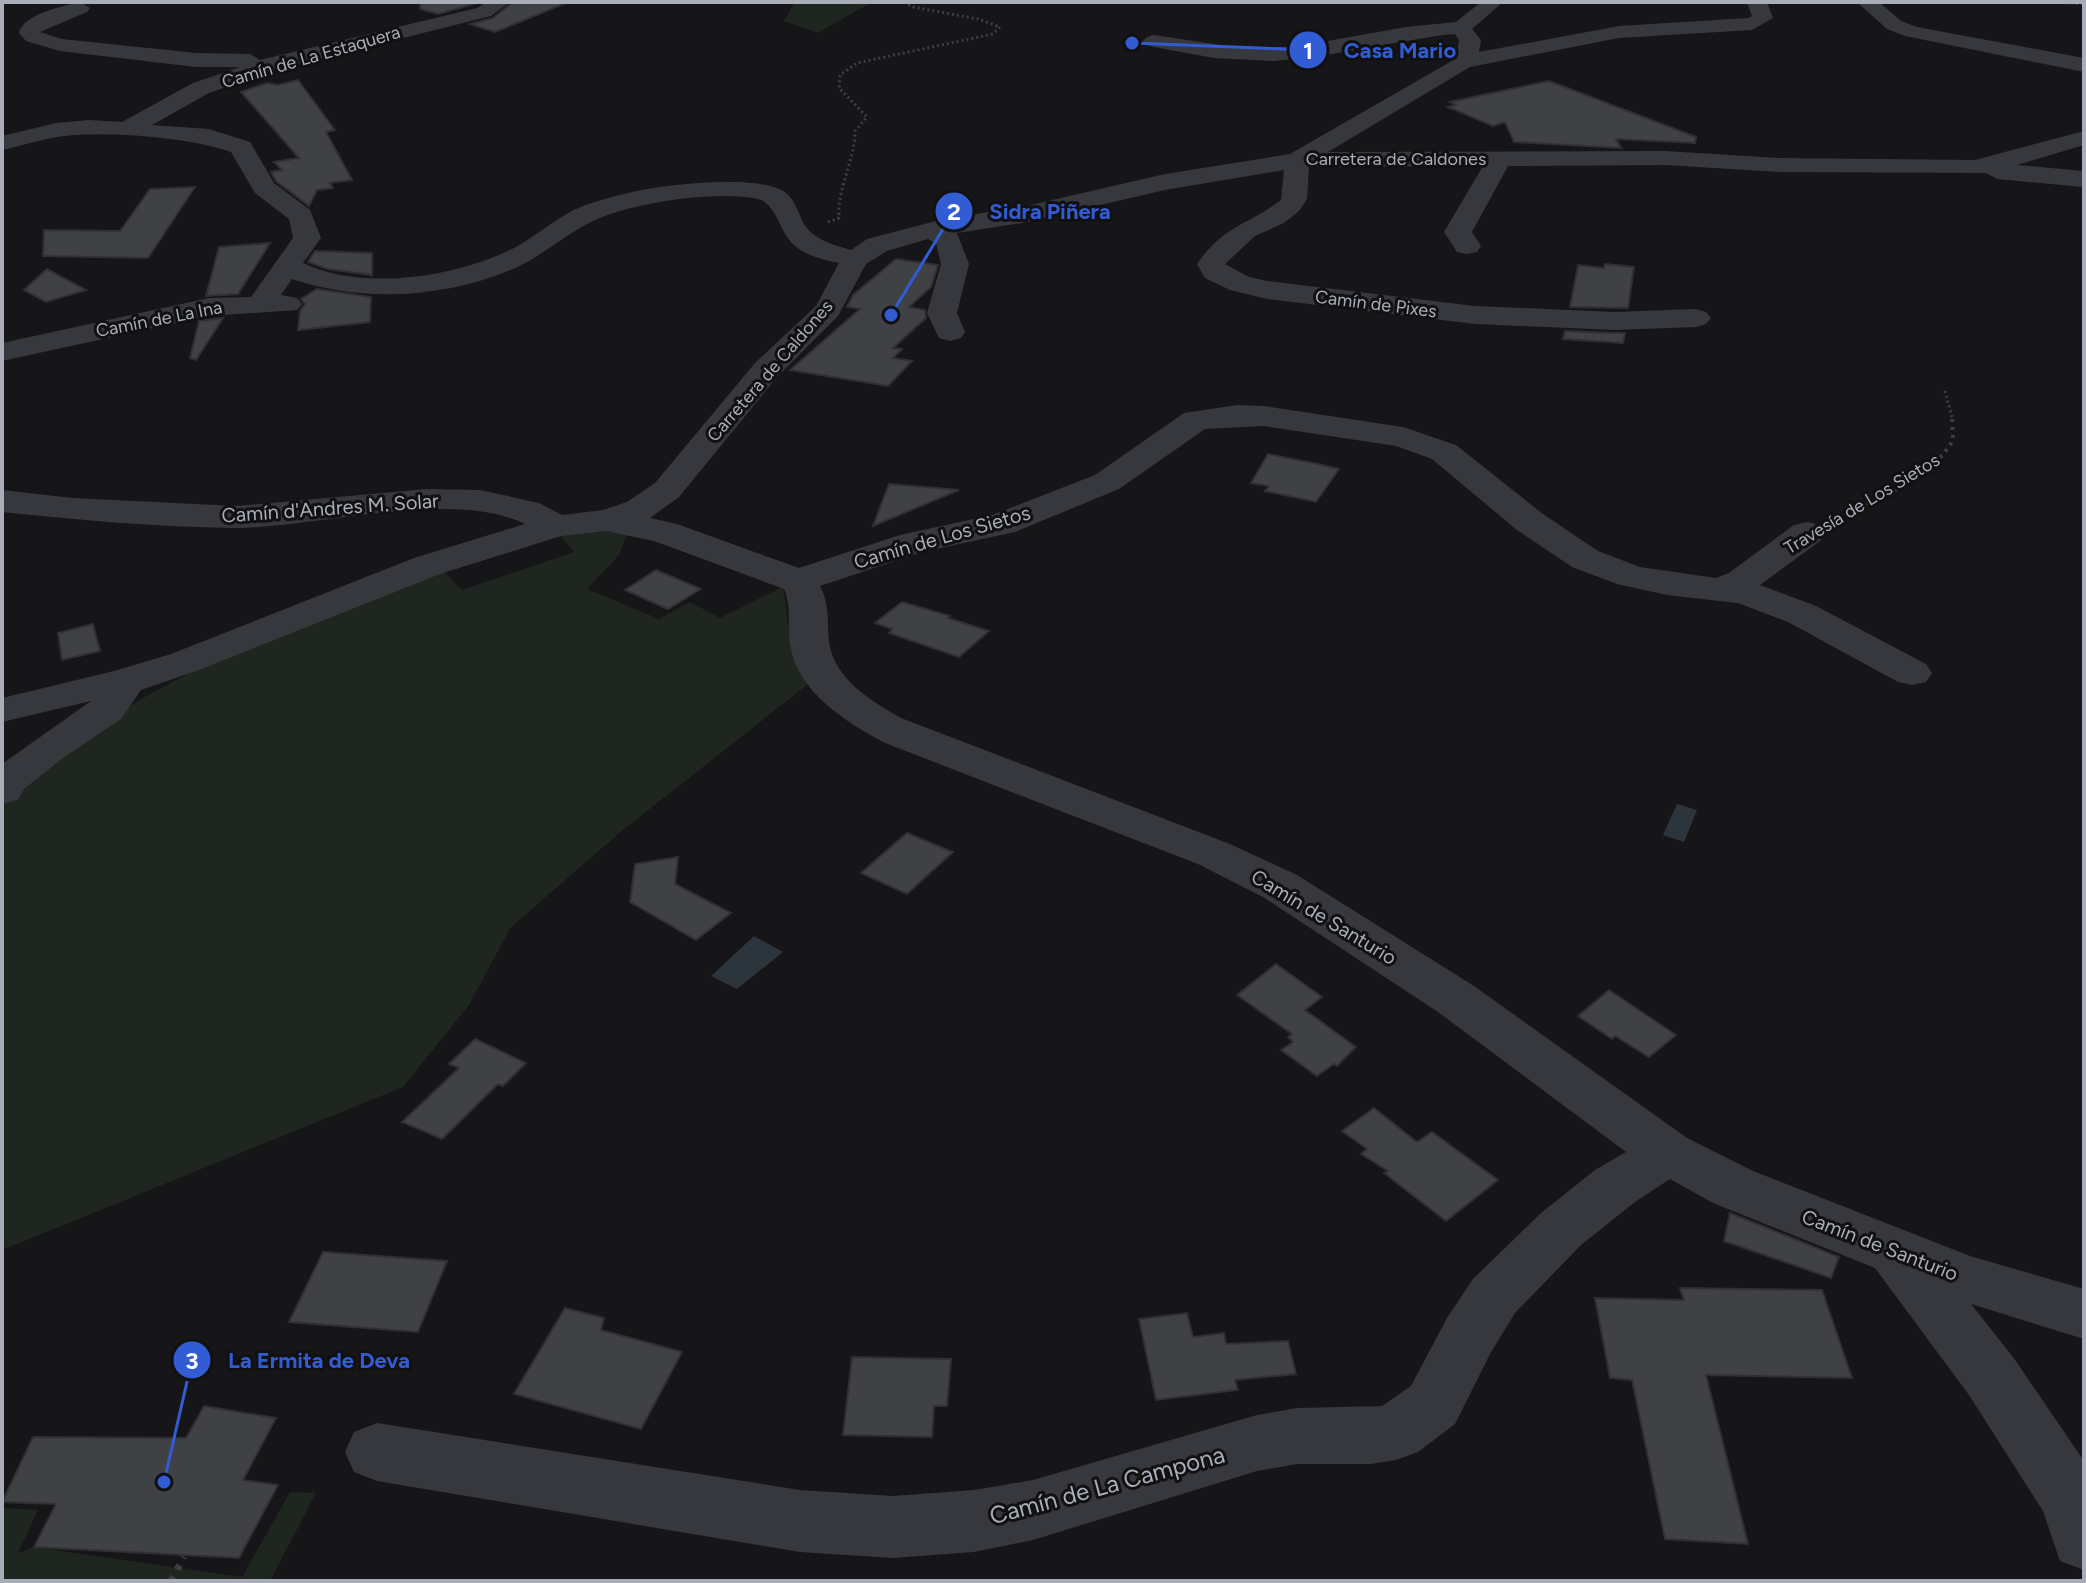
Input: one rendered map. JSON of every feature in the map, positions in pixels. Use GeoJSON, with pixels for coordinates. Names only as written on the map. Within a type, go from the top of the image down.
{"type":"FeatureCollection","features":[{"type":"Feature","properties":{"kind":"street"},"geometry":{"type":"LineString","coordinates":[[53,2],[80,8],[30,27],[29,33],[33,37],[60,45],[135,51],[184,59],[271,64]]}},
{"type":"Feature","properties":{"kind":"street","name":"Camín de La Estaquera"},"geometry":{"type":"LineString","coordinates":[[127,129],[201,88],[271,64],[484,12],[500,2]]}},
{"type":"Feature","properties":{"kind":"street"},"geometry":{"type":"LineString","coordinates":[[1520,29],[1561,34],[1752,24],[1763,18],[1757,2]]}},
{"type":"Feature","properties":{"kind":"street"},"geometry":{"type":"LineString","coordinates":[[1867,2],[1894,25],[1912,32],[2084,65]]}},
{"type":"Feature","properties":{"kind":"street"},"geometry":{"type":"LineString","coordinates":[[1154,41],[1229,53],[1294,53],[1351,45],[1483,17]]}},
{"type":"Feature","properties":{"kind":"street"},"geometry":{"type":"LineString","coordinates":[[1297,160],[1463,62],[1468,57],[1470,40],[1483,17]]}},
{"type":"Feature","properties":{"kind":"street"},"geometry":{"type":"LineString","coordinates":[[1463,62],[1619,32]]}},
{"type":"Feature","properties":{"kind":"street"},"geometry":{"type":"LineString","coordinates":[[2,126],[56,130]]}},
{"type":"Feature","properties":{"kind":"street"},"geometry":{"type":"LineString","coordinates":[[2,143],[56,130],[89,127],[209,136],[241,147],[264,188],[301,216],[307,238],[260,304]]}},
{"type":"Feature","properties":{"kind":"street","name":"Carretera de Caldones"},"geometry":{"type":"LineString","coordinates":[[2,710],[126,681],[185,662],[427,566],[557,526],[606,520],[640,510],[667,490],[766,370],[828,310],[855,259],[877,245],[931,230],[1088,202],[1165,182],[1297,160],[1665,158],[1779,165],[1975,168],[2001,165],[2050,146],[2084,138]]}},
{"type":"Feature","properties":{"kind":"street"},"geometry":{"type":"LineString","coordinates":[[1467,246],[1458,232],[1496,165],[1496,158]]}},
{"type":"Feature","properties":{"kind":"street","name":"Camín de Pixes"},"geometry":{"type":"LineString","coordinates":[[1297,160],[1294,199],[1290,205],[1275,217],[1245,230],[1226,245],[1211,264],[1215,272],[1240,284],[1267,290],[1455,314],[1614,321],[1696,318]]}},
{"type":"Feature","properties":{"kind":"street"},"geometry":{"type":"LineString","coordinates":[[1975,168],[2084,179]]}},
{"type":"Feature","properties":{"kind":"street"},"geometry":{"type":"LineString","coordinates":[[289,266],[312,276],[362,286],[405,286],[468,275],[525,253],[588,213],[631,199],[665,194],[760,192],[785,204],[792,226],[805,241],[855,259]]}},
{"type":"Feature","properties":{"kind":"street"},"geometry":{"type":"LineString","coordinates":[[931,230],[948,239],[955,264],[942,313],[950,332]]}},
{"type":"Feature","properties":{"kind":"street","name":"Camín de La Ina"},"geometry":{"type":"LineString","coordinates":[[2,352],[209,307],[323,300],[362,286]]}},
{"type":"Feature","properties":{"kind":"street","name":"Camín de Los Sietos"},"geometry":{"type":"LineString","coordinates":[[798,581],[913,543],[1002,524],[1107,482],[1196,420],[1237,415],[1294,419],[1415,441],[1444,452],[1530,522],[1585,559],[1630,576],[1667,584],[1723,588],[1802,614],[1912,673]]}},
{"type":"Feature","properties":{"kind":"street","name":"Camín d'Andres M. Solar"},"geometry":{"type":"LineString","coordinates":[[2,501],[73,509],[236,517],[427,500],[480,501],[526,511],[557,526]]}},
{"type":"Feature","properties":{"kind":"street"},"geometry":{"type":"LineString","coordinates":[[606,520],[664,532],[798,581]]}},
{"type":"Feature","properties":{"kind":"street","name":"Travesía de Los Sietos"},"geometry":{"type":"LineString","coordinates":[[1723,588],[1742,581],[1807,533]]}},
{"type":"Feature","properties":{"kind":"street","name":"Camín de Santurio"},"geometry":{"type":"LineString","coordinates":[[798,581],[806,591],[811,649],[829,684],[865,716],[900,734],[1214,854],[1280,886],[1456,999],[1668,1153],[1733,1187],[1960,1277],[2084,1314]]}},
{"type":"Feature","properties":{"kind":"street"},"geometry":{"type":"LineString","coordinates":[[4,777],[106,710],[126,681]]}},
{"type":"Feature","properties":{"kind":"street","name":"Camín de La Campona"},"geometry":{"type":"LineString","coordinates":[[377,1452],[800,1521],[893,1527],[974,1521],[1033,1510],[1257,1443],[1297,1436],[1370,1436],[1396,1432],[1433,1405],[1468,1336],[1494,1296],[1561,1229],[1615,1186],[1668,1153]]}},
{"type":"Feature","properties":{"kind":"street"},"geometry":{"type":"LineString","coordinates":[[1895,1251],[1991,1376],[2073,1500],[2084,1539]]}},
{"type":"Feature","properties":{"kind":"path"},"geometry":{"type":"LineString","coordinates":[[792,226],[829,222],[841,214],[838,200],[855,143],[855,131],[867,117],[839,88],[840,75],[857,63],[993,34],[1000,27],[987,21],[913,7],[904,2]]}},
{"type":"Feature","properties":{"kind":"path"},"geometry":{"type":"LineString","coordinates":[[2056,2],[2084,4]]}},
{"type":"Feature","properties":{"kind":"path","name":"Travesía de Los Sietos"},"geometry":{"type":"LineString","coordinates":[[1807,533],[1939,461],[1952,442],[1954,426],[1945,391]]}},
{"type":"Feature","properties":{"kind":"path"},"geometry":{"type":"LineString","coordinates":[[171,1581],[184,1557]]}},
{"type":"Feature","properties":{"kind":"shaded area"},"geometry":{"type":"Polygon","coordinates":[[[795,2],[872,2],[818,33],[784,21],[795,2]]]}},
{"type":"Feature","properties":{"kind":"shaded area"},"geometry":{"type":"Polygon","coordinates":[[[628,531],[619,555],[587,589],[659,619],[690,602],[720,618],[783,587],[792,653],[807,685],[623,830],[511,927],[469,1005],[403,1087],[2,1250],[2,805],[48,763],[99,726],[152,693],[265,638],[440,568],[462,590],[574,552],[558,533],[628,531]]]}},
{"type":"Feature","properties":{"kind":"shaded area"},"geometry":{"type":"Polygon","coordinates":[[[1677,804],[1697,810],[1684,842],[1663,835],[1677,804]]]}},
{"type":"Feature","properties":{"kind":"shaded area"},"geometry":{"type":"Polygon","coordinates":[[[754,936],[783,952],[737,989],[711,976],[754,936]]]}},
{"type":"Feature","properties":{"kind":"shaded area"},"geometry":{"type":"Polygon","coordinates":[[[290,1492],[316,1493],[270,1581],[2,1581],[2,1508],[38,1510],[18,1553],[34,1547],[242,1577],[290,1492]]]}},
{"type":"Feature","properties":{"kind":"building"},"geometry":{"type":"Polygon","coordinates":[[[421,2],[481,2],[438,14],[420,9],[421,2]]]}},
{"type":"Feature","properties":{"kind":"building"},"geometry":{"type":"Polygon","coordinates":[[[513,2],[566,3],[495,32],[470,24],[493,18],[513,2]]]}},
{"type":"Feature","properties":{"kind":"building"},"geometry":{"type":"Polygon","coordinates":[[[298,80],[335,130],[326,132],[352,180],[330,183],[333,188],[317,190],[309,206],[276,181],[271,172],[282,170],[274,162],[299,158],[241,92],[267,83],[278,85],[298,80]]]}},
{"type":"Feature","properties":{"kind":"building"},"geometry":{"type":"Polygon","coordinates":[[[1549,81],[1696,137],[1695,143],[1616,139],[1621,148],[1514,142],[1505,122],[1493,126],[1448,107],[1456,105],[1450,102],[1549,81]]]}},
{"type":"Feature","properties":{"kind":"building"},"geometry":{"type":"Polygon","coordinates":[[[195,187],[148,258],[43,256],[44,230],[120,231],[150,189],[195,187]]]}},
{"type":"Feature","properties":{"kind":"building"},"geometry":{"type":"Polygon","coordinates":[[[270,243],[238,294],[206,296],[219,247],[270,243]]]}},
{"type":"Feature","properties":{"kind":"building"},"geometry":{"type":"Polygon","coordinates":[[[315,251],[372,253],[372,275],[328,269],[308,262],[315,251]]]}},
{"type":"Feature","properties":{"kind":"building"},"geometry":{"type":"Polygon","coordinates":[[[896,259],[938,265],[931,287],[909,307],[925,310],[926,318],[893,348],[902,349],[893,358],[912,361],[888,386],[790,370],[860,309],[847,307],[853,295],[896,259]]]}},
{"type":"Feature","properties":{"kind":"building"},"geometry":{"type":"Polygon","coordinates":[[[1605,264],[1634,267],[1628,308],[1570,307],[1578,265],[1604,268],[1605,264]]]}},
{"type":"Feature","properties":{"kind":"building"},"geometry":{"type":"Polygon","coordinates":[[[47,269],[86,290],[46,302],[24,290],[47,269]]]}},
{"type":"Feature","properties":{"kind":"building"},"geometry":{"type":"Polygon","coordinates":[[[317,289],[371,297],[370,322],[298,330],[300,311],[305,304],[301,299],[317,289]]]}},
{"type":"Feature","properties":{"kind":"building"},"geometry":{"type":"Polygon","coordinates":[[[223,318],[196,360],[190,358],[199,321],[223,318]]]}},
{"type":"Feature","properties":{"kind":"building"},"geometry":{"type":"Polygon","coordinates":[[[1565,331],[1625,333],[1623,343],[1563,339],[1565,331]]]}},
{"type":"Feature","properties":{"kind":"building"},"geometry":{"type":"Polygon","coordinates":[[[1268,454],[1339,469],[1316,502],[1265,491],[1269,486],[1251,483],[1268,454]]]}},
{"type":"Feature","properties":{"kind":"building"},"geometry":{"type":"Polygon","coordinates":[[[889,484],[959,490],[873,526],[889,484]]]}},
{"type":"Feature","properties":{"kind":"building"},"geometry":{"type":"Polygon","coordinates":[[[656,570],[701,589],[668,609],[625,590],[656,570]]]}},
{"type":"Feature","properties":{"kind":"building"},"geometry":{"type":"Polygon","coordinates":[[[902,602],[989,631],[959,657],[889,633],[892,629],[875,623],[902,602]]]}},
{"type":"Feature","properties":{"kind":"building"},"geometry":{"type":"Polygon","coordinates":[[[93,624],[100,651],[62,660],[58,633],[93,624]]]}},
{"type":"Feature","properties":{"kind":"building"},"geometry":{"type":"Polygon","coordinates":[[[907,833],[953,852],[907,894],[861,873],[907,833]]]}},
{"type":"Feature","properties":{"kind":"building"},"geometry":{"type":"Polygon","coordinates":[[[678,857],[675,884],[731,913],[696,940],[630,902],[635,864],[678,857]]]}},
{"type":"Feature","properties":{"kind":"building"},"geometry":{"type":"Polygon","coordinates":[[[1276,964],[1322,997],[1305,1010],[1356,1047],[1337,1066],[1334,1064],[1317,1076],[1281,1050],[1293,1042],[1288,1037],[1292,1034],[1237,995],[1276,964]]]}},
{"type":"Feature","properties":{"kind":"building"},"geometry":{"type":"Polygon","coordinates":[[[1609,990],[1676,1035],[1649,1057],[1615,1036],[1612,1039],[1578,1016],[1609,990]]]}},
{"type":"Feature","properties":{"kind":"building"},"geometry":{"type":"Polygon","coordinates":[[[475,1039],[526,1063],[503,1086],[498,1084],[442,1139],[402,1122],[459,1068],[449,1064],[475,1039]]]}},
{"type":"Feature","properties":{"kind":"building"},"geometry":{"type":"Polygon","coordinates":[[[1374,1108],[1417,1142],[1432,1132],[1498,1180],[1446,1221],[1384,1173],[1388,1171],[1361,1154],[1367,1149],[1342,1131],[1374,1108]]]}},
{"type":"Feature","properties":{"kind":"building"},"geometry":{"type":"Polygon","coordinates":[[[1730,1213],[1839,1257],[1831,1278],[1724,1241],[1730,1213]]]}},
{"type":"Feature","properties":{"kind":"building"},"geometry":{"type":"Polygon","coordinates":[[[323,1252],[447,1261],[418,1332],[289,1322],[323,1252]]]}},
{"type":"Feature","properties":{"kind":"building"},"geometry":{"type":"Polygon","coordinates":[[[1680,1288],[1822,1290],[1852,1378],[1706,1375],[1748,1544],[1665,1539],[1632,1380],[1610,1378],[1595,1298],[1684,1300],[1680,1288]]]}},
{"type":"Feature","properties":{"kind":"building"},"geometry":{"type":"Polygon","coordinates":[[[565,1308],[604,1318],[601,1330],[682,1352],[641,1429],[514,1394],[565,1308]]]}},
{"type":"Feature","properties":{"kind":"building"},"geometry":{"type":"Polygon","coordinates":[[[1187,1313],[1193,1337],[1224,1333],[1226,1344],[1288,1341],[1296,1374],[1235,1380],[1238,1390],[1156,1400],[1139,1319],[1187,1313]]]}},
{"type":"Feature","properties":{"kind":"building"},"geometry":{"type":"Polygon","coordinates":[[[852,1357],[951,1359],[947,1406],[934,1406],[932,1437],[843,1435],[852,1357]]]}},
{"type":"Feature","properties":{"kind":"building"},"geometry":{"type":"Polygon","coordinates":[[[204,1406],[276,1418],[243,1480],[278,1485],[239,1558],[34,1547],[56,1504],[2,1502],[33,1437],[186,1438],[204,1406]]]}},
{"type":"Feature","properties":{"kind":"place","name":"Casa Mario"},"geometry":{"type":"Point","coordinates":[1132,43]}},
{"type":"Feature","properties":{"kind":"place","name":"Sidra Piñera"},"geometry":{"type":"Point","coordinates":[891,315]}},
{"type":"Feature","properties":{"kind":"place","name":"La Ermita de Deva"},"geometry":{"type":"Point","coordinates":[164,1482]}}]}
